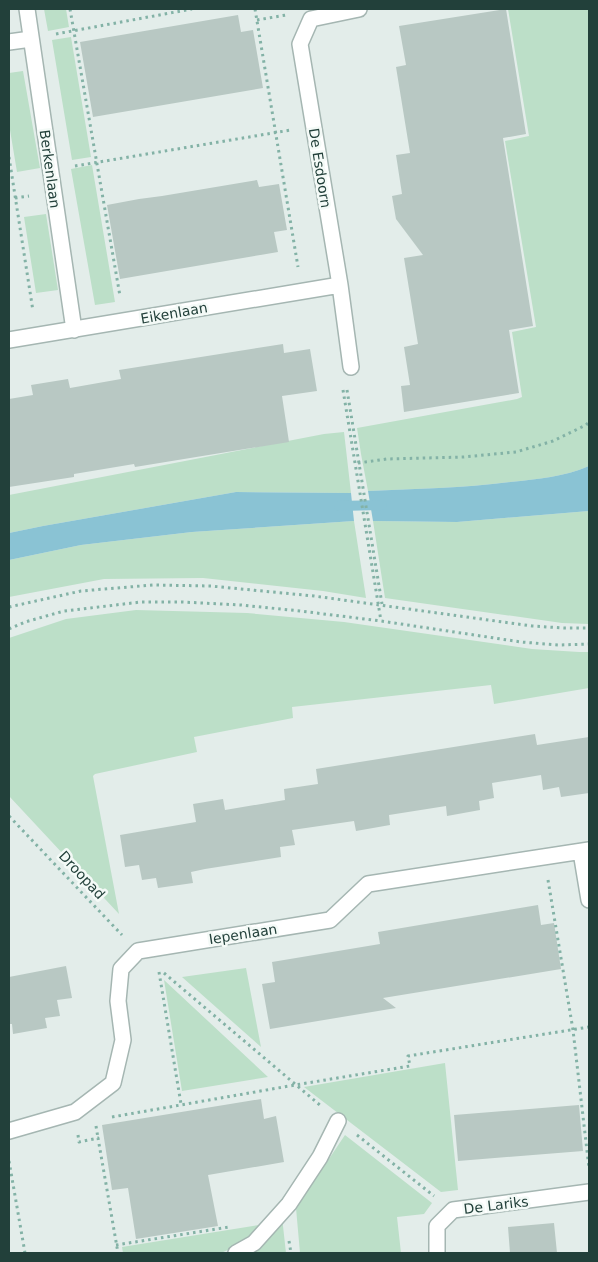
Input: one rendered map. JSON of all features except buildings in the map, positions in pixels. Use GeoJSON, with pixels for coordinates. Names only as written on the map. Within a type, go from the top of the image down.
{"type":"FeatureCollection","features":[{"type":"Feature","properties":{"kind":"street","name":"Berkenlaan"},"geometry":{"type":"LineString","coordinates":[[27,9],[74,330]]}},
{"type":"Feature","properties":{"kind":"street","name":"De Esdoorn"},"geometry":{"type":"LineString","coordinates":[[351,367],[340,284],[300,44],[311,18],[359,9]]}},
{"type":"Feature","properties":{"kind":"street"},"geometry":{"type":"LineString","coordinates":[[9,42],[31,39]]}},
{"type":"Feature","properties":{"kind":"street","name":"Eikenlaan"},"geometry":{"type":"LineString","coordinates":[[9,340],[340,284]]}},
{"type":"Feature","properties":{"kind":"street"},"geometry":{"type":"LineString","coordinates":[[585,851],[589,900]]}},
{"type":"Feature","properties":{"kind":"street","name":"Iepenlaan"},"geometry":{"type":"LineString","coordinates":[[138,951],[330,920],[368,884],[585,851]]}},
{"type":"Feature","properties":{"kind":"street"},"geometry":{"type":"LineString","coordinates":[[9,1132],[75,1112],[113,1083],[123,1040],[118,1001],[121,969],[138,951]]}},
{"type":"Feature","properties":{"kind":"street"},"geometry":{"type":"LineString","coordinates":[[236,1253],[254,1243],[289,1204],[320,1157],[338,1121]]}},
{"type":"Feature","properties":{"kind":"street","name":"De Lariks"},"geometry":{"type":"LineString","coordinates":[[438,1253],[437,1226],[453,1210],[589,1192]]}},
{"type":"Feature","properties":{"kind":"path"},"geometry":{"type":"LineString","coordinates":[[70,9],[124,321]]}},
{"type":"Feature","properties":{"kind":"path"},"geometry":{"type":"LineString","coordinates":[[31,39],[171,11],[192,9]]}},
{"type":"Feature","properties":{"kind":"path"},"geometry":{"type":"LineString","coordinates":[[255,9],[302,291]]}},
{"type":"Feature","properties":{"kind":"path"},"geometry":{"type":"LineString","coordinates":[[15,198],[43,193],[62,168],[313,126]]}},
{"type":"Feature","properties":{"kind":"path"},"geometry":{"type":"LineString","coordinates":[[9,157],[37,336]]}},
{"type":"Feature","properties":{"kind":"path"},"geometry":{"type":"LineString","coordinates":[[351,367],[345,381],[358,473],[371,532],[382,621]]}},
{"type":"Feature","properties":{"kind":"path"},"geometry":{"type":"LineString","coordinates":[[351,367],[340,370],[366,532],[380,604]]}},
{"type":"Feature","properties":{"kind":"path"},"geometry":{"type":"LineString","coordinates":[[358,463],[386,459],[463,457],[516,452],[554,441],[589,422]]}},
{"type":"Feature","properties":{"kind":"path"},"geometry":{"type":"LineString","coordinates":[[9,607],[81,591],[153,585],[211,586],[380,604],[532,626],[589,628]]}},
{"type":"Feature","properties":{"kind":"path"},"geometry":{"type":"LineString","coordinates":[[9,629],[25,622],[64,611],[141,602],[182,602],[300,611],[521,642],[559,645],[589,644]]}},
{"type":"Feature","properties":{"kind":"path","name":"Droopad"},"geometry":{"type":"LineString","coordinates":[[9,816],[138,951]]}},
{"type":"Feature","properties":{"kind":"path"},"geometry":{"type":"LineString","coordinates":[[544,857],[573,1030],[589,1172]]}},
{"type":"Feature","properties":{"kind":"path"},"geometry":{"type":"LineString","coordinates":[[181,1104],[159,968],[338,1121],[453,1210]]}},
{"type":"Feature","properties":{"kind":"path"},"geometry":{"type":"LineString","coordinates":[[104,1118],[410,1066],[408,1056],[589,1027]]}},
{"type":"Feature","properties":{"kind":"path"},"geometry":{"type":"LineString","coordinates":[[75,1112],[79,1142],[98,1138]]}},
{"type":"Feature","properties":{"kind":"path"},"geometry":{"type":"LineString","coordinates":[[95,1120],[118,1253]]}},
{"type":"Feature","properties":{"kind":"path"},"geometry":{"type":"LineString","coordinates":[[9,1161],[25,1253]]}},
{"type":"Feature","properties":{"kind":"path"},"geometry":{"type":"LineString","coordinates":[[116,1245],[275,1220]]}},
{"type":"Feature","properties":{"kind":"green space"},"geometry":{"type":"Polygon","coordinates":[[[44,9],[66,9],[69,27],[48,31],[44,9]]]}},
{"type":"Feature","properties":{"kind":"green space"},"geometry":{"type":"Polygon","coordinates":[[[508,9],[589,9],[589,466],[560,475],[531,480],[457,487],[368,491],[357,428],[522,397],[512,332],[536,327],[505,141],[529,136],[508,9]]]}},
{"type":"Feature","properties":{"kind":"green space"},"geometry":{"type":"Polygon","coordinates":[[[71,37],[91,157],[72,160],[52,40],[71,37]]]}},
{"type":"Feature","properties":{"kind":"green space"},"geometry":{"type":"Polygon","coordinates":[[[23,71],[40,168],[17,172],[9,124],[9,73],[23,71]]]}},
{"type":"Feature","properties":{"kind":"green space"},"geometry":{"type":"Polygon","coordinates":[[[92,165],[115,302],[95,305],[71,169],[92,165]]]}},
{"type":"Feature","properties":{"kind":"green space"},"geometry":{"type":"Polygon","coordinates":[[[46,214],[58,290],[36,293],[24,217],[46,214]]]}},
{"type":"Feature","properties":{"kind":"green space"},"geometry":{"type":"Polygon","coordinates":[[[344,432],[351,493],[236,492],[9,533],[9,495],[324,434],[344,432]]]}},
{"type":"Feature","properties":{"kind":"green space"},"geometry":{"type":"Polygon","coordinates":[[[589,511],[589,624],[562,623],[385,598],[373,521],[457,522],[589,511]]]}},
{"type":"Feature","properties":{"kind":"green space"},"geometry":{"type":"Polygon","coordinates":[[[354,521],[366,598],[323,591],[203,578],[104,579],[9,597],[9,560],[81,545],[192,532],[354,521]]]}},
{"type":"Feature","properties":{"kind":"green space"},"geometry":{"type":"Polygon","coordinates":[[[136,610],[247,613],[344,622],[532,649],[589,652],[589,688],[494,704],[491,685],[292,707],[293,718],[194,737],[197,752],[95,774],[93,776],[119,914],[9,796],[9,638],[66,619],[136,610]]]}},
{"type":"Feature","properties":{"kind":"green space"},"geometry":{"type":"Polygon","coordinates":[[[246,968],[261,1047],[182,977],[246,968]]]}},
{"type":"Feature","properties":{"kind":"green space"},"geometry":{"type":"Polygon","coordinates":[[[164,980],[268,1077],[182,1091],[164,980]]]}},
{"type":"Feature","properties":{"kind":"green space"},"geometry":{"type":"Polygon","coordinates":[[[445,1063],[458,1190],[441,1192],[304,1087],[445,1063]]]}},
{"type":"Feature","properties":{"kind":"green space"},"geometry":{"type":"Polygon","coordinates":[[[345,1135],[432,1203],[424,1214],[397,1217],[401,1253],[300,1253],[296,1208],[345,1135]]]}},
{"type":"Feature","properties":{"kind":"green space"},"geometry":{"type":"Polygon","coordinates":[[[282,1217],[286,1253],[250,1253],[282,1217]]]}},
{"type":"Feature","properties":{"kind":"green space"},"geometry":{"type":"Polygon","coordinates":[[[265,1224],[250,1240],[221,1253],[123,1253],[122,1247],[265,1224]]]}},
{"type":"Feature","properties":{"kind":"water"},"geometry":{"type":"Polygon","coordinates":[[[589,466],[589,511],[457,522],[373,521],[368,491],[457,487],[531,480],[560,475],[589,466]]]}},
{"type":"Feature","properties":{"kind":"water"},"geometry":{"type":"Polygon","coordinates":[[[236,492],[351,493],[354,521],[192,532],[81,545],[9,560],[9,533],[236,492]]]}},
{"type":"Feature","properties":{"kind":"waterway"},"geometry":{"type":"LineString","coordinates":[[339,506],[382,505]]}}]}
